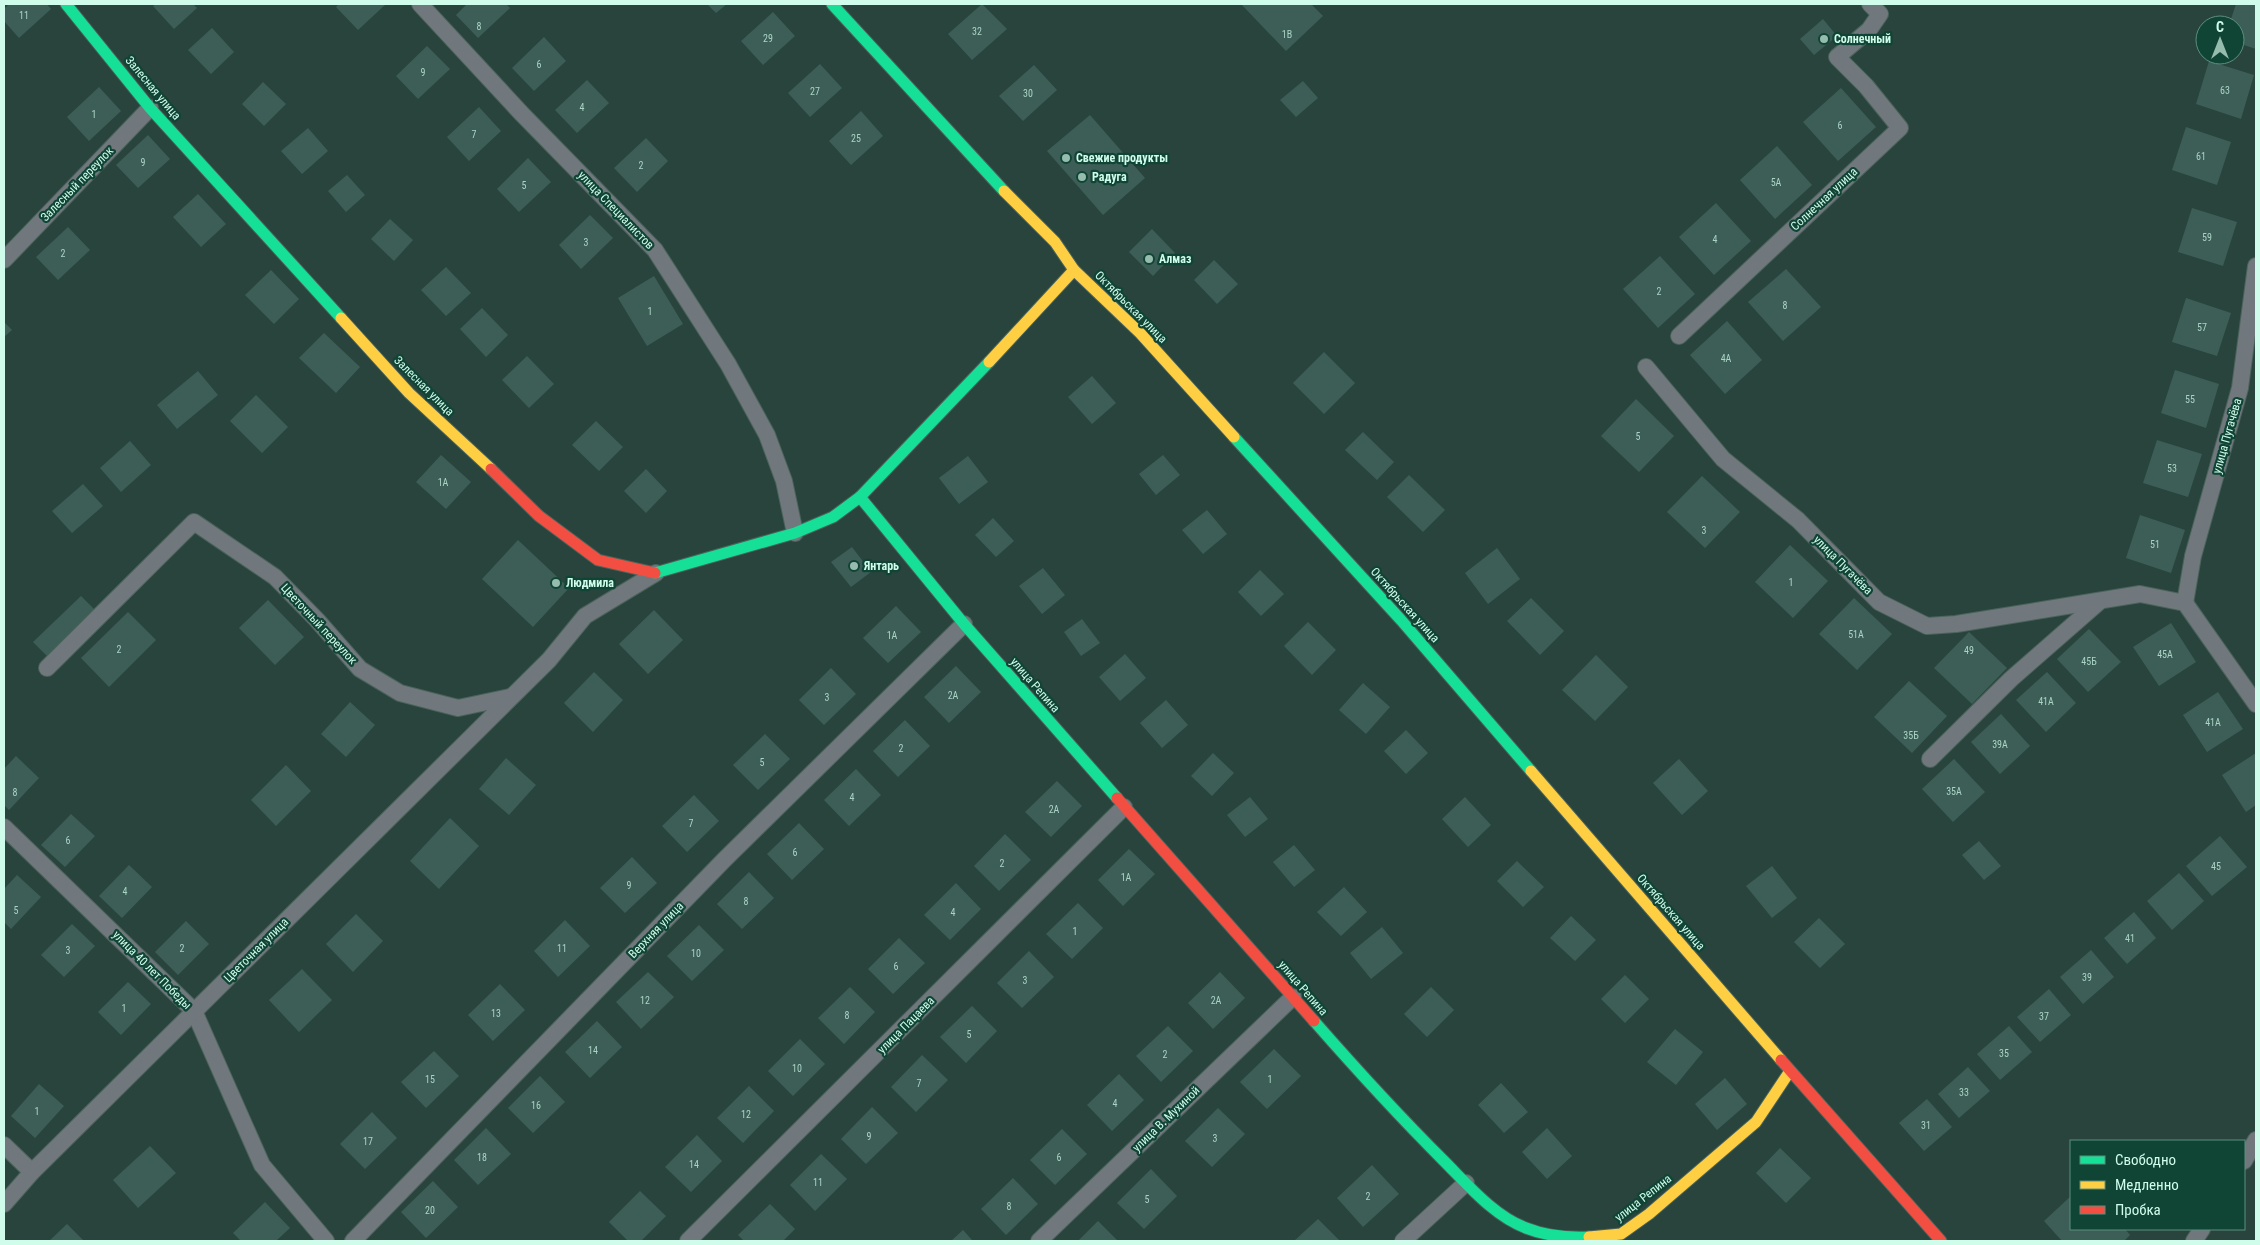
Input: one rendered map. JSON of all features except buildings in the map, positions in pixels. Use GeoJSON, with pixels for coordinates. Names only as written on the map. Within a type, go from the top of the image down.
{"type":"FeatureCollection","features":[{"type":"Feature","properties":{"kind":"street","name":"Залесная улица"},"geometry":{"type":"LineString","coordinates":[[66,4],[150,108],[409,394],[468,447],[538,516],[598,560],[656,573],[794,533],[832,517],[860,497],[964,390],[1074,270]]}},
{"type":"Feature","properties":{"kind":"street","name":"улица Специалистов"},"geometry":{"type":"LineString","coordinates":[[420,4],[522,114],[655,250],[728,364],[767,435],[784,481],[794,533]]}},
{"type":"Feature","properties":{"kind":"street","name":"Октябрьская улица"},"geometry":{"type":"LineString","coordinates":[[832,4],[1025,214],[1054,242],[1074,270],[1140,333],[1401,620],[1790,1072],[1941,1241]]}},
{"type":"Feature","properties":{"kind":"street","name":"Солнечная улица"},"geometry":{"type":"LineString","coordinates":[[1679,336],[1900,128],[1866,86],[1837,57],[1869,30],[1879,7]]}},
{"type":"Feature","properties":{"kind":"street","name":"Залесный переулок"},"geometry":{"type":"LineString","coordinates":[[4,260],[150,108]]}},
{"type":"Feature","properties":{"kind":"street","name":"улица Пугачёва"},"geometry":{"type":"LineString","coordinates":[[1646,367],[1723,458],[1798,520],[1879,602],[1926,626],[1956,624],[2140,594],[2185,603],[2193,556],[2240,388],[2256,266]]}},
{"type":"Feature","properties":{"kind":"street","name":"улица Репина"},"geometry":{"type":"LineString","coordinates":[[860,497],[964,624],[1383,1100],[1466,1183],[1501,1214],[1526,1228],[1549,1235],[1574,1238],[1621,1238],[1756,1122],[1790,1072]]}},
{"type":"Feature","properties":{"kind":"street","name":"Цветочный переулок"},"geometry":{"type":"LineString","coordinates":[[46,668],[194,522],[275,578],[317,620],[360,669],[400,692],[458,708],[510,697]]}},
{"type":"Feature","properties":{"kind":"street","name":"Цветочная улица"},"geometry":{"type":"LineString","coordinates":[[4,1204],[32,1172],[549,660],[585,616],[656,573]]}},
{"type":"Feature","properties":{"kind":"street"},"geometry":{"type":"LineString","coordinates":[[1930,759],[2011,679],[2099,602]]}},
{"type":"Feature","properties":{"kind":"street"},"geometry":{"type":"LineString","coordinates":[[2185,603],[2256,704]]}},
{"type":"Feature","properties":{"kind":"street","name":"Верхняя улица"},"geometry":{"type":"LineString","coordinates":[[353,1241],[726,859],[964,624]]}},
{"type":"Feature","properties":{"kind":"street","name":"улица Пацаева"},"geometry":{"type":"LineString","coordinates":[[688,1241],[1124,807]]}},
{"type":"Feature","properties":{"kind":"street","name":"улица 40 лет Победы"},"geometry":{"type":"LineString","coordinates":[[4,827],[194,1011],[262,1165],[326,1241]]}},
{"type":"Feature","properties":{"kind":"street","name":"улица В. Мухиной"},"geometry":{"type":"LineString","coordinates":[[1039,1241],[1293,997]]}},
{"type":"Feature","properties":{"kind":"street"},"geometry":{"type":"LineString","coordinates":[[2245,1158],[2256,1140]]}},
{"type":"Feature","properties":{"kind":"street"},"geometry":{"type":"LineString","coordinates":[[4,1144],[32,1172]]}},
{"type":"Feature","properties":{"kind":"street"},"geometry":{"type":"LineString","coordinates":[[1403,1241],[1466,1183]]}},
{"type":"Feature","properties":{"kind":"street"},"geometry":{"type":"LineString","coordinates":[[2194,1241],[2201,1230]]}},
{"type":"Feature","properties":{"kind":"traffic: fast"},"geometry":{"type":"LineString","coordinates":[[66,4],[150,108],[341,318]]}},
{"type":"Feature","properties":{"kind":"traffic: fast"},"geometry":{"type":"LineString","coordinates":[[832,4],[1004,191]]}},
{"type":"Feature","properties":{"kind":"traffic: fast"},"geometry":{"type":"LineString","coordinates":[[655,573],[795,533],[833,517],[860,497],[989,362]]}},
{"type":"Feature","properties":{"kind":"traffic: fast"},"geometry":{"type":"LineString","coordinates":[[1234,437],[1401,620],[1531,771]]}},
{"type":"Feature","properties":{"kind":"traffic: fast"},"geometry":{"type":"LineString","coordinates":[[860,497],[964,624],[1117,798]]}},
{"type":"Feature","properties":{"kind":"traffic: fast"},"geometry":{"type":"LineString","coordinates":[[1314,1021],[1411,1127],[1492,1208],[1514,1223],[1534,1231],[1557,1236],[1589,1237]]}},
{"type":"Feature","properties":{"kind":"traffic: slow"},"geometry":{"type":"LineString","coordinates":[[1004,191],[1055,242],[1074,270],[1140,333],[1234,437]]}},
{"type":"Feature","properties":{"kind":"traffic: slow"},"geometry":{"type":"LineString","coordinates":[[989,362],[1074,270]]}},
{"type":"Feature","properties":{"kind":"traffic: slow"},"geometry":{"type":"LineString","coordinates":[[341,318],[409,393],[491,469]]}},
{"type":"Feature","properties":{"kind":"traffic: slow"},"geometry":{"type":"LineString","coordinates":[[1531,771],[1781,1060]]}},
{"type":"Feature","properties":{"kind":"traffic: slow"},"geometry":{"type":"LineString","coordinates":[[1589,1237],[1621,1234],[1649,1214],[1756,1122],[1790,1071]]}},
{"type":"Feature","properties":{"kind":"traffic: jam"},"geometry":{"type":"LineString","coordinates":[[491,469],[539,516],[598,560],[655,573]]}},
{"type":"Feature","properties":{"kind":"traffic: jam"},"geometry":{"type":"LineString","coordinates":[[1117,798],[1314,1021]]}},
{"type":"Feature","properties":{"kind":"traffic: jam"},"geometry":{"type":"LineString","coordinates":[[1781,1060],[1941,1241]]}},
{"type":"Feature","properties":{"kind":"place","name":"Солнечный"},"geometry":{"type":"Point","coordinates":[1824,39]}},
{"type":"Feature","properties":{"kind":"place","name":"Свежие продукты"},"geometry":{"type":"Point","coordinates":[1066,158]}},
{"type":"Feature","properties":{"kind":"place","name":"Радуга"},"geometry":{"type":"Point","coordinates":[1082,177]}},
{"type":"Feature","properties":{"kind":"place","name":"Алмаз"},"geometry":{"type":"Point","coordinates":[1149,259]}},
{"type":"Feature","properties":{"kind":"place","name":"Янтарь"},"geometry":{"type":"Point","coordinates":[854,566]}},
{"type":"Feature","properties":{"kind":"place","name":"Людмила"},"geometry":{"type":"Point","coordinates":[556,583]}}]}
